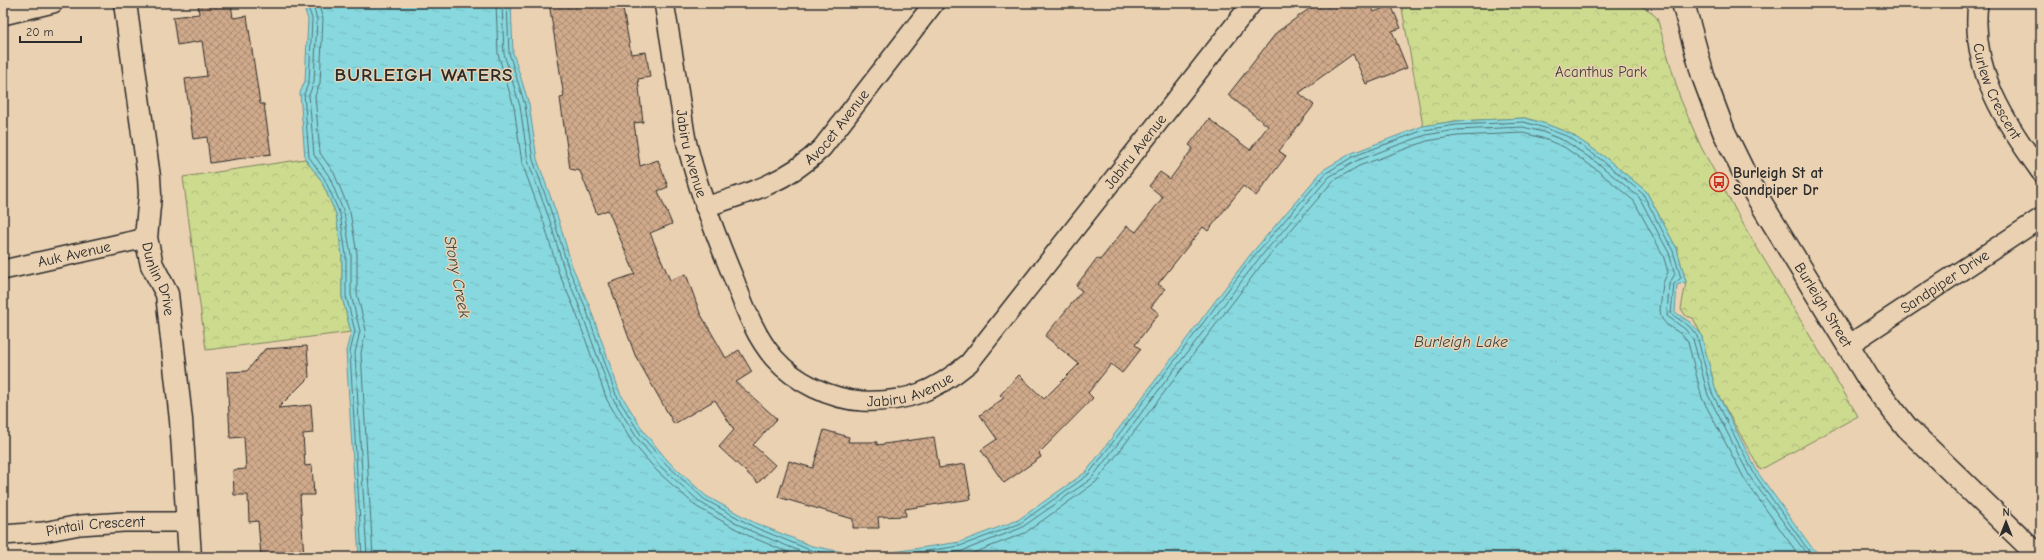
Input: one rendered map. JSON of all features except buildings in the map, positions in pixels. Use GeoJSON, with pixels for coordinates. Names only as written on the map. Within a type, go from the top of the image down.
{"type":"FeatureCollection","features":[{"type":"Feature","properties":{"kind":"street"},"geometry":{"type":"LineString","coordinates":[[3,15],[53,3]]}},
{"type":"Feature","properties":{"kind":"street","name":"Dunlin Drive"},"geometry":{"type":"LineString","coordinates":[[125,3],[149,177],[150,195],[146,238],[152,265],[167,294],[181,420],[190,557]]}},
{"type":"Feature","properties":{"kind":"street","name":"Jabiru Avenue"},"geometry":{"type":"LineString","coordinates":[[664,3],[688,151],[704,207],[749,316],[775,359],[792,373],[828,394],[851,400],[894,400],[910,397],[930,390],[950,379],[970,363],[1252,3]]}},
{"type":"Feature","properties":{"kind":"street","name":"Avocet Avenue"},"geometry":{"type":"LineString","coordinates":[[704,207],[773,183],[796,171],[808,161],[822,148],[934,3]]}},
{"type":"Feature","properties":{"kind":"street","name":"Burleigh Street"},"geometry":{"type":"LineString","coordinates":[[1683,3],[1703,76],[1724,132],[1750,185],[1868,378],[1907,428],[2040,557]]}},
{"type":"Feature","properties":{"kind":"street","name":"Curlew Crescent"},"geometry":{"type":"LineString","coordinates":[[1978,3],[1977,29],[1980,56],[1990,90],[2010,129],[2041,172]]}},
{"type":"Feature","properties":{"kind":"street","name":"Sandpiper Drive"},"geometry":{"type":"LineString","coordinates":[[1848,346],[2041,218]]}},
{"type":"Feature","properties":{"kind":"street","name":"Auk Avenue"},"geometry":{"type":"LineString","coordinates":[[3,270],[146,238]]}},
{"type":"Feature","properties":{"kind":"street","name":"Pintail Crescent"},"geometry":{"type":"LineString","coordinates":[[3,535],[43,532],[80,525],[124,522],[188,522]]}},
{"type":"Feature","properties":{"kind":"green space","name":"Acanthus Park"},"geometry":{"type":"Polygon","coordinates":[[[1401,3],[1635,3],[1650,11],[1657,18],[1680,98],[1701,147],[1747,231],[1858,416],[1760,470],[1716,391],[1701,334],[1693,318],[1686,316],[1681,309],[1686,282],[1677,249],[1646,191],[1606,158],[1571,134],[1546,124],[1525,118],[1456,121],[1423,126],[1401,3]]]}},
{"type":"Feature","properties":{"kind":"green space"},"geometry":{"type":"Polygon","coordinates":[[[305,159],[321,180],[336,214],[342,255],[342,297],[351,332],[206,350],[183,177],[305,159]]]}},
{"type":"Feature","properties":{"kind":"water","name":"Burleigh Lake"},"geometry":{"type":"Polygon","coordinates":[[[302,3],[511,3],[513,53],[529,104],[537,159],[558,218],[572,266],[589,305],[620,393],[644,432],[668,461],[706,496],[755,523],[812,546],[847,553],[880,554],[960,542],[1018,520],[1086,472],[1250,255],[1323,170],[1352,153],[1423,126],[1456,121],[1525,118],[1546,124],[1571,134],[1606,158],[1646,191],[1677,249],[1686,282],[1677,285],[1675,312],[1691,323],[1701,334],[1716,391],[1758,473],[1810,545],[1821,557],[359,557],[346,351],[351,332],[342,297],[342,255],[336,214],[321,180],[305,159],[300,93],[305,81],[308,19],[302,3]]]}},
{"type":"Feature","properties":{"kind":"place","name":"Burleigh St at Sandpiper Dr"},"geometry":{"type":"Point","coordinates":[1719,182]}},
{"type":"Feature","properties":{"kind":"district","name":"BURLEIGH WATERS"},"geometry":{"type":"Point","coordinates":[424,75]}},
{"type":"Feature","properties":{"kind":"water label","name":"Stony Creek"},"geometry":{"type":"Point","coordinates":[457,277]}}]}
